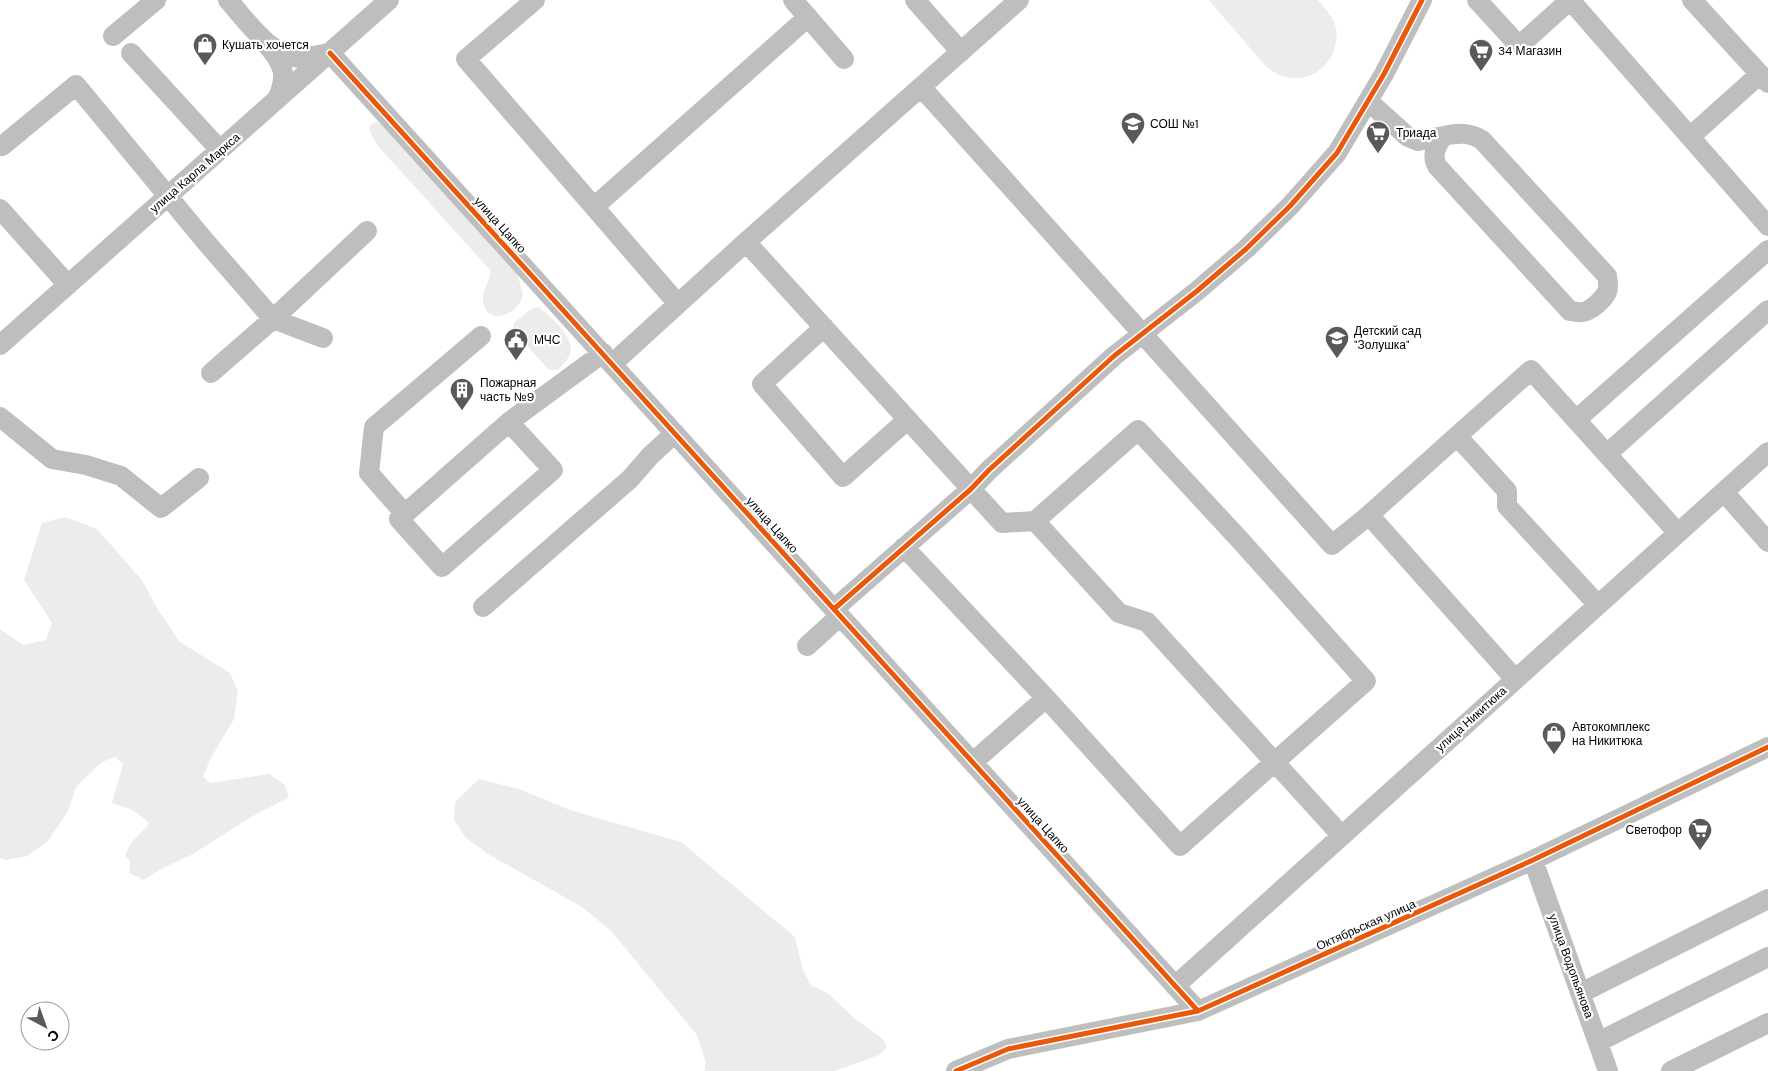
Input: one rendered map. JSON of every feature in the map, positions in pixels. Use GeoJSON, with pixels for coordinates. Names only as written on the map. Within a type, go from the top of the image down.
{"type":"FeatureCollection","features":[{"type":"Feature","properties":{"kind":"street"},"geometry":{"type":"LineString","coordinates":[[113,36],[156,0]]}},
{"type":"Feature","properties":{"kind":"street"},"geometry":{"type":"LineString","coordinates":[[228,0],[264,41],[283,68],[284,81],[276,100]]}},
{"type":"Feature","properties":{"kind":"street","name":"улица Карла Маркса"},"geometry":{"type":"LineString","coordinates":[[0,345],[389,0]]}},
{"type":"Feature","properties":{"kind":"street"},"geometry":{"type":"LineString","coordinates":[[535,0],[466,59],[678,304]]}},
{"type":"Feature","properties":{"kind":"street"},"geometry":{"type":"LineString","coordinates":[[793,0],[844,58]]}},
{"type":"Feature","properties":{"kind":"street"},"geometry":{"type":"LineString","coordinates":[[915,0],[961,52]]}},
{"type":"Feature","properties":{"kind":"street"},"geometry":{"type":"LineString","coordinates":[[509,422],[553,470],[442,567],[399,519],[509,422],[608,358],[678,304],[1019,0]]}},
{"type":"Feature","properties":{"kind":"street"},"geometry":{"type":"LineString","coordinates":[[807,646],[837,612],[904,547],[971,490],[989,470],[1114,356],[1246,249],[1290,206],[1337,154],[1384,74],[1422,0]]}},
{"type":"Feature","properties":{"kind":"street"},"geometry":{"type":"LineString","coordinates":[[1477,0],[1519,46],[1570,0],[1768,226]]}},
{"type":"Feature","properties":{"kind":"street"},"geometry":{"type":"LineString","coordinates":[[1690,136],[1764,79],[1692,0]]}},
{"type":"Feature","properties":{"kind":"street"},"geometry":{"type":"LineString","coordinates":[[594,207],[808,17]]}},
{"type":"Feature","properties":{"kind":"street"},"geometry":{"type":"LineString","coordinates":[[264,41],[292,56],[303,58],[330,53]]}},
{"type":"Feature","properties":{"kind":"street"},"geometry":{"type":"LineString","coordinates":[[131,53],[220,150]]}},
{"type":"Feature","properties":{"kind":"street","name":"улица Цапко"},"geometry":{"type":"LineString","coordinates":[[330,53],[1198,1011]]}},
{"type":"Feature","properties":{"kind":"street"},"geometry":{"type":"LineString","coordinates":[[2,146],[76,85],[205,241],[273,318],[322,338]]}},
{"type":"Feature","properties":{"kind":"street"},"geometry":{"type":"LineString","coordinates":[[921,87],[1332,545],[1369,516],[1531,370],[1678,533]]}},
{"type":"Feature","properties":{"kind":"street"},"geometry":{"type":"LineString","coordinates":[[1368,101],[1408,137],[1418,141],[1458,133],[1472,134],[1482,140],[1607,276],[1607,293],[1598,303],[1590,310],[1581,313],[1570,311],[1436,166],[1434,162],[1436,148],[1444,136]]}},
{"type":"Feature","properties":{"kind":"street"},"geometry":{"type":"LineString","coordinates":[[0,209],[68,285]]}},
{"type":"Feature","properties":{"kind":"street"},"geometry":{"type":"LineString","coordinates":[[211,372],[273,318],[367,231]]}},
{"type":"Feature","properties":{"kind":"street"},"geometry":{"type":"LineString","coordinates":[[746,242],[1002,523],[1035,521],[1138,430],[1240,540],[1366,681],[1180,846],[1046,698],[904,547]]}},
{"type":"Feature","properties":{"kind":"street"},"geometry":{"type":"LineString","coordinates":[[1576,420],[1768,250]]}},
{"type":"Feature","properties":{"kind":"street"},"geometry":{"type":"LineString","coordinates":[[1608,454],[1768,310]]}},
{"type":"Feature","properties":{"kind":"street"},"geometry":{"type":"LineString","coordinates":[[824,327],[762,384],[843,477],[907,420]]}},
{"type":"Feature","properties":{"kind":"street"},"geometry":{"type":"LineString","coordinates":[[405,514],[369,473],[374,427],[481,336]]}},
{"type":"Feature","properties":{"kind":"street"},"geometry":{"type":"LineString","coordinates":[[0,417],[52,459],[86,465],[121,476],[161,508],[199,478]]}},
{"type":"Feature","properties":{"kind":"street"},"geometry":{"type":"LineString","coordinates":[[483,607],[630,480],[650,456],[675,433]]}},
{"type":"Feature","properties":{"kind":"street"},"geometry":{"type":"LineString","coordinates":[[1457,436],[1507,492],[1507,506],[1598,605]]}},
{"type":"Feature","properties":{"kind":"street","name":"улица Никитюка"},"geometry":{"type":"LineString","coordinates":[[1175,986],[1768,452]]}},
{"type":"Feature","properties":{"kind":"street"},"geometry":{"type":"LineString","coordinates":[[1724,492],[1768,542]]}},
{"type":"Feature","properties":{"kind":"street"},"geometry":{"type":"LineString","coordinates":[[1369,516],[1515,679]]}},
{"type":"Feature","properties":{"kind":"street"},"geometry":{"type":"LineString","coordinates":[[1035,521],[1119,612],[1147,622],[1342,836]]}},
{"type":"Feature","properties":{"kind":"street"},"geometry":{"type":"LineString","coordinates":[[973,762],[1046,698]]}},
{"type":"Feature","properties":{"kind":"street","name":"Октябрьская улица"},"geometry":{"type":"LineString","coordinates":[[956,1071],[1008,1049],[1198,1011],[1533,860],[1768,747]]}},
{"type":"Feature","properties":{"kind":"street","name":"улица Водопьянова"},"geometry":{"type":"LineString","coordinates":[[1533,860],[1608,1071]]}},
{"type":"Feature","properties":{"kind":"street"},"geometry":{"type":"LineString","coordinates":[[1581,993],[1768,899]]}},
{"type":"Feature","properties":{"kind":"street"},"geometry":{"type":"LineString","coordinates":[[1598,1042],[1768,957]]}},
{"type":"Feature","properties":{"kind":"street"},"geometry":{"type":"LineString","coordinates":[[1671,1071],[1768,1023]]}},
{"type":"Feature","properties":{"kind":"shaded area"},"geometry":{"type":"Polygon","coordinates":[[[1209,0],[1318,0],[1335,25],[1336,41],[1333,52],[1320,70],[1310,75],[1300,78],[1288,78],[1277,74],[1262,62],[1209,0]]]}},
{"type":"Feature","properties":{"kind":"shaded area"},"geometry":{"type":"Polygon","coordinates":[[[377,122],[388,130],[517,273],[523,294],[520,303],[513,310],[497,316],[488,312],[483,296],[490,270],[379,147],[369,129],[371,124],[377,122]]]}},
{"type":"Feature","properties":{"kind":"shaded area"},"geometry":{"type":"Polygon","coordinates":[[[538,307],[559,326],[570,344],[569,356],[558,370],[549,370],[516,334],[513,328],[514,323],[531,309],[538,307]]]}},
{"type":"Feature","properties":{"kind":"shaded area"},"geometry":{"type":"Polygon","coordinates":[[[65,517],[97,529],[142,580],[158,610],[180,642],[230,673],[238,691],[234,719],[212,756],[203,776],[210,783],[269,774],[285,785],[289,797],[251,817],[193,854],[161,869],[144,880],[129,873],[130,861],[125,856],[127,850],[149,823],[133,810],[112,803],[123,764],[115,757],[102,762],[76,787],[68,811],[48,841],[27,856],[6,860],[0,858],[0,629],[23,645],[46,640],[52,623],[24,580],[42,523],[65,517]]]}},
{"type":"Feature","properties":{"kind":"shaded area"},"geometry":{"type":"Polygon","coordinates":[[[479,779],[519,789],[570,810],[681,842],[795,937],[803,970],[811,985],[829,994],[855,1019],[883,1039],[887,1047],[879,1055],[835,1071],[705,1071],[705,1060],[697,1035],[611,931],[582,907],[488,854],[466,838],[454,820],[455,802],[479,779]]]}},
{"type":"Feature","properties":{"kind":"cycle path"},"geometry":{"type":"LineString","coordinates":[[834,609],[971,489],[989,470],[1114,356],[1197,291],[1246,249],[1290,206],[1337,153],[1384,74],[1422,0]]}},
{"type":"Feature","properties":{"kind":"cycle path"},"geometry":{"type":"LineString","coordinates":[[330,53],[1198,1011]]}},
{"type":"Feature","properties":{"kind":"cycle path"},"geometry":{"type":"LineString","coordinates":[[956,1071],[1008,1049],[1198,1011],[1533,860],[1768,747]]}},
{"type":"Feature","properties":{"kind":"place","name":"Кушать хочется"},"geometry":{"type":"Point","coordinates":[205,66]}},
{"type":"Feature","properties":{"kind":"place","name":"34 Магазин"},"geometry":{"type":"Point","coordinates":[1481,72]}},
{"type":"Feature","properties":{"kind":"place","name":"СОШ №1"},"geometry":{"type":"Point","coordinates":[1133,145]}},
{"type":"Feature","properties":{"kind":"place","name":"Триада"},"geometry":{"type":"Point","coordinates":[1378,154]}},
{"type":"Feature","properties":{"kind":"place","name":"Детский сад \"Золушка\""},"geometry":{"type":"Point","coordinates":[1337,359]}},
{"type":"Feature","properties":{"kind":"place","name":"МЧС"},"geometry":{"type":"Point","coordinates":[516,361]}},
{"type":"Feature","properties":{"kind":"place","name":"Пожарная часть №9"},"geometry":{"type":"Point","coordinates":[462,411]}},
{"type":"Feature","properties":{"kind":"place","name":"Автокомплекс на Никитюка"},"geometry":{"type":"Point","coordinates":[1554,755]}},
{"type":"Feature","properties":{"kind":"place","name":"Светофор"},"geometry":{"type":"Point","coordinates":[1700,851]}}]}
